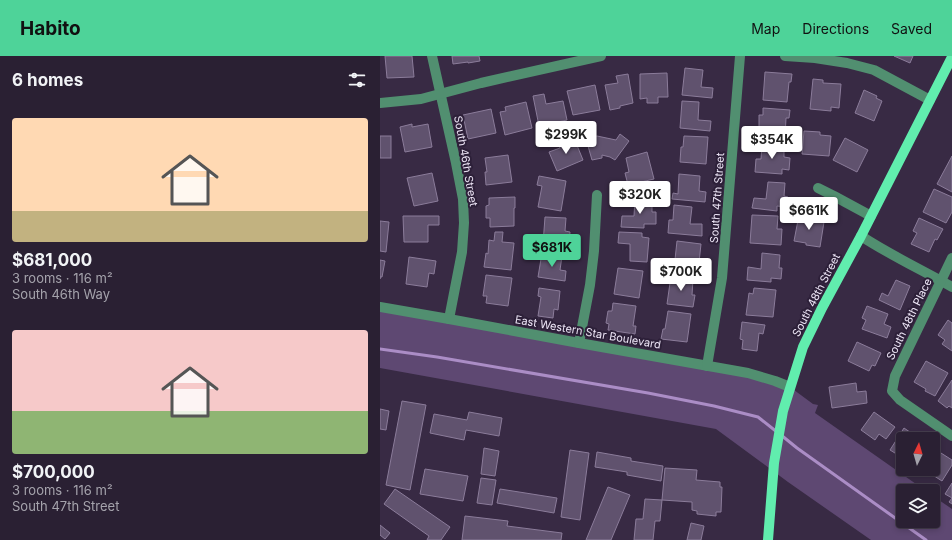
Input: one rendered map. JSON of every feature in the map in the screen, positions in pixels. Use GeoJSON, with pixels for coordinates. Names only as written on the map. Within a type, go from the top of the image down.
{"type":"FeatureCollection","features":[{"type":"Feature","properties":{"kind":"main road","name":"South 48th Street"},"geometry":{"type":"LineString","coordinates":[[768,540],[776,447],[783,411],[803,347],[952,57]]}},
{"type":"Feature","properties":{"kind":"street","name":"South 46th Street"},"geometry":{"type":"LineString","coordinates":[[432,56],[456,163],[464,223],[462,252],[449,319]]}},
{"type":"Feature","properties":{"kind":"street"},"geometry":{"type":"LineString","coordinates":[[380,103],[421,99],[481,83],[601,56]]}},
{"type":"Feature","properties":{"kind":"street","name":"South 47th Street"},"geometry":{"type":"LineString","coordinates":[[707,366],[722,278],[740,56]]}},
{"type":"Feature","properties":{"kind":"street"},"geometry":{"type":"LineString","coordinates":[[785,56],[815,58],[847,63],[874,70],[930,100]]}},
{"type":"Feature","properties":{"kind":"street"},"geometry":{"type":"LineString","coordinates":[[818,188],[870,216]]}},
{"type":"Feature","properties":{"kind":"street"},"geometry":{"type":"LineString","coordinates":[[579,343],[590,286],[594,251],[597,195]]}},
{"type":"Feature","properties":{"kind":"street"},"geometry":{"type":"LineString","coordinates":[[861,236],[881,249],[952,287]]}},
{"type":"Feature","properties":{"kind":"street","name":"South 48th Place"},"geometry":{"type":"LineString","coordinates":[[952,258],[894,376],[892,391],[900,400],[952,436]]}},
{"type":"Feature","properties":{"kind":"street","name":"East Western Star Boulevard"},"geometry":{"type":"LineString","coordinates":[[380,307],[748,373],[790,387]]}},
{"type":"Feature","properties":{"kind":"shaded area"},"geometry":{"type":"Polygon","coordinates":[[[380,307],[748,373],[790,387],[813,404],[818,405],[815,413],[896,470],[896,476],[905,476],[916,484],[896,484],[896,528],[940,528],[940,501],[952,509],[952,540],[871,540],[716,429],[380,368],[380,307]]]}},
{"type":"Feature","properties":{"kind":"building"},"geometry":{"type":"Polygon","coordinates":[[[385,56],[412,56],[414,77],[387,78],[385,56]]]}},
{"type":"Feature","properties":{"kind":"building"},"geometry":{"type":"Polygon","coordinates":[[[452,56],[479,56],[480,61],[453,64],[452,56]]]}},
{"type":"Feature","properties":{"kind":"building"},"geometry":{"type":"Polygon","coordinates":[[[894,56],[913,56],[910,63],[894,56]]]}},
{"type":"Feature","properties":{"kind":"building"},"geometry":{"type":"Polygon","coordinates":[[[685,68],[703,70],[701,87],[713,88],[712,98],[682,95],[685,68]]]}},
{"type":"Feature","properties":{"kind":"building"},"geometry":{"type":"Polygon","coordinates":[[[765,72],[792,74],[791,82],[789,82],[787,102],[763,100],[765,72]]]}},
{"type":"Feature","properties":{"kind":"building"},"geometry":{"type":"Polygon","coordinates":[[[667,73],[668,97],[658,97],[658,103],[647,103],[647,98],[640,99],[640,74],[667,73]]]}},
{"type":"Feature","properties":{"kind":"building"},"geometry":{"type":"Polygon","coordinates":[[[628,74],[633,103],[610,110],[605,85],[618,83],[616,76],[628,74]]]}},
{"type":"Feature","properties":{"kind":"building"},"geometry":{"type":"Polygon","coordinates":[[[813,79],[823,80],[823,83],[841,84],[839,108],[831,107],[831,111],[810,109],[813,79]]]}},
{"type":"Feature","properties":{"kind":"building"},"geometry":{"type":"Polygon","coordinates":[[[595,85],[600,110],[573,115],[567,91],[595,85]]]}},
{"type":"Feature","properties":{"kind":"building"},"geometry":{"type":"Polygon","coordinates":[[[864,90],[877,96],[876,98],[882,101],[874,121],[855,113],[864,90]]]}},
{"type":"Feature","properties":{"kind":"building"},"geometry":{"type":"Polygon","coordinates":[[[544,94],[546,104],[563,101],[567,120],[539,126],[533,96],[544,94]]]}},
{"type":"Feature","properties":{"kind":"building"},"geometry":{"type":"Polygon","coordinates":[[[682,101],[699,102],[698,120],[711,121],[710,131],[680,128],[682,101]]]}},
{"type":"Feature","properties":{"kind":"building"},"geometry":{"type":"Polygon","coordinates":[[[526,102],[532,128],[505,135],[500,112],[506,111],[505,107],[526,102]]]}},
{"type":"Feature","properties":{"kind":"building"},"geometry":{"type":"Polygon","coordinates":[[[763,108],[790,110],[789,118],[786,118],[785,138],[761,136],[762,128],[759,127],[759,115],[763,115],[763,108]]]}},
{"type":"Feature","properties":{"kind":"building"},"geometry":{"type":"Polygon","coordinates":[[[491,109],[496,133],[468,139],[463,115],[491,109]]]}},
{"type":"Feature","properties":{"kind":"building"},"geometry":{"type":"Polygon","coordinates":[[[412,124],[412,127],[428,124],[432,147],[405,152],[400,127],[412,124]]]}},
{"type":"Feature","properties":{"kind":"building"},"geometry":{"type":"Polygon","coordinates":[[[804,131],[820,132],[820,135],[831,136],[829,156],[802,154],[804,131]]]}},
{"type":"Feature","properties":{"kind":"building"},"geometry":{"type":"Polygon","coordinates":[[[620,134],[629,141],[615,160],[602,155],[602,158],[592,160],[586,139],[597,136],[616,140],[620,134]]]}},
{"type":"Feature","properties":{"kind":"building"},"geometry":{"type":"Polygon","coordinates":[[[380,136],[391,136],[391,158],[380,158],[380,136]]]}},
{"type":"Feature","properties":{"kind":"building"},"geometry":{"type":"Polygon","coordinates":[[[684,136],[708,137],[706,164],[680,162],[681,147],[683,147],[684,136]]]}},
{"type":"Feature","properties":{"kind":"building"},"geometry":{"type":"Polygon","coordinates":[[[574,138],[583,160],[557,171],[549,152],[560,148],[558,144],[574,138]]]}},
{"type":"Feature","properties":{"kind":"building"},"geometry":{"type":"Polygon","coordinates":[[[845,138],[868,150],[857,172],[833,160],[845,138]]]}},
{"type":"Feature","properties":{"kind":"building"},"geometry":{"type":"Polygon","coordinates":[[[762,145],[784,146],[784,157],[790,158],[789,170],[782,169],[782,174],[755,172],[756,159],[761,159],[762,145]]]}},
{"type":"Feature","properties":{"kind":"building"},"geometry":{"type":"Polygon","coordinates":[[[647,152],[654,179],[628,185],[625,173],[629,172],[626,158],[647,152]]]}},
{"type":"Feature","properties":{"kind":"building"},"geometry":{"type":"Polygon","coordinates":[[[508,155],[512,182],[486,185],[485,172],[487,172],[485,158],[508,155]]]}},
{"type":"Feature","properties":{"kind":"building"},"geometry":{"type":"Polygon","coordinates":[[[952,156],[952,192],[937,184],[952,156]]]}},
{"type":"Feature","properties":{"kind":"building"},"geometry":{"type":"Polygon","coordinates":[[[432,173],[438,201],[414,206],[407,178],[432,173]]]}},
{"type":"Feature","properties":{"kind":"building"},"geometry":{"type":"Polygon","coordinates":[[[679,174],[700,176],[699,191],[706,192],[705,202],[672,199],[673,193],[678,194],[679,174]]]}},
{"type":"Feature","properties":{"kind":"building"},"geometry":{"type":"Polygon","coordinates":[[[539,176],[566,181],[561,211],[538,207],[542,186],[537,185],[539,176]]]}},
{"type":"Feature","properties":{"kind":"building"},"geometry":{"type":"Polygon","coordinates":[[[768,182],[785,183],[784,196],[788,197],[787,207],[777,206],[777,211],[752,208],[754,198],[766,199],[768,182]]]}},
{"type":"Feature","properties":{"kind":"building"},"geometry":{"type":"Polygon","coordinates":[[[934,189],[952,197],[952,212],[946,223],[923,212],[934,189]]]}},
{"type":"Feature","properties":{"kind":"building"},"geometry":{"type":"Polygon","coordinates":[[[515,197],[514,226],[490,227],[490,218],[486,218],[486,206],[489,205],[489,198],[515,197]]]}},
{"type":"Feature","properties":{"kind":"building"},"geometry":{"type":"Polygon","coordinates":[[[635,199],[652,200],[652,212],[656,212],[656,224],[644,224],[644,228],[621,227],[622,216],[634,216],[635,199]]]}},
{"type":"Feature","properties":{"kind":"building"},"geometry":{"type":"Polygon","coordinates":[[[674,205],[692,207],[690,224],[702,224],[702,236],[668,233],[669,220],[673,220],[674,205]]]}},
{"type":"Feature","properties":{"kind":"building"},"geometry":{"type":"Polygon","coordinates":[[[752,215],[778,216],[777,229],[782,229],[781,245],[750,243],[752,215]]]}},
{"type":"Feature","properties":{"kind":"building"},"geometry":{"type":"Polygon","coordinates":[[[799,215],[811,217],[810,220],[824,222],[820,247],[794,241],[799,215]]]}},
{"type":"Feature","properties":{"kind":"building"},"geometry":{"type":"Polygon","coordinates":[[[403,216],[439,216],[439,225],[428,225],[428,242],[404,242],[403,216]]]}},
{"type":"Feature","properties":{"kind":"building"},"geometry":{"type":"Polygon","coordinates":[[[545,217],[566,218],[565,231],[570,232],[569,245],[543,244],[545,217]]]}},
{"type":"Feature","properties":{"kind":"building"},"geometry":{"type":"Polygon","coordinates":[[[919,218],[943,229],[937,240],[935,239],[929,252],[911,244],[917,233],[913,231],[919,218]]]}},
{"type":"Feature","properties":{"kind":"building"},"geometry":{"type":"Polygon","coordinates":[[[380,221],[389,222],[386,252],[380,251],[380,221]]]}},
{"type":"Feature","properties":{"kind":"building"},"geometry":{"type":"Polygon","coordinates":[[[495,232],[503,232],[502,242],[514,243],[511,270],[484,267],[486,253],[488,254],[489,240],[494,241],[495,232]]]}},
{"type":"Feature","properties":{"kind":"building"},"geometry":{"type":"Polygon","coordinates":[[[619,232],[642,233],[642,237],[649,238],[647,262],[630,261],[630,244],[618,243],[619,232]]]}},
{"type":"Feature","properties":{"kind":"building"},"geometry":{"type":"Polygon","coordinates":[[[677,241],[701,244],[698,272],[674,269],[677,241]]]}},
{"type":"Feature","properties":{"kind":"building"},"geometry":{"type":"Polygon","coordinates":[[[542,253],[562,256],[560,270],[566,271],[565,281],[538,277],[542,253]]]}},
{"type":"Feature","properties":{"kind":"building"},"geometry":{"type":"Polygon","coordinates":[[[762,253],[780,255],[779,268],[782,268],[781,279],[771,278],[771,282],[747,280],[748,267],[761,269],[762,253]]]}},
{"type":"Feature","properties":{"kind":"building"},"geometry":{"type":"Polygon","coordinates":[[[409,257],[436,261],[434,274],[429,273],[427,287],[406,284],[409,257]]]}},
{"type":"Feature","properties":{"kind":"building"},"geometry":{"type":"Polygon","coordinates":[[[380,260],[385,261],[382,277],[380,277],[380,260]]]}},
{"type":"Feature","properties":{"kind":"building"},"geometry":{"type":"Polygon","coordinates":[[[618,268],[643,271],[639,298],[614,294],[618,268]]]}},
{"type":"Feature","properties":{"kind":"building"},"geometry":{"type":"Polygon","coordinates":[[[486,275],[512,278],[508,306],[486,303],[487,296],[483,296],[486,275]]]}},
{"type":"Feature","properties":{"kind":"building"},"geometry":{"type":"Polygon","coordinates":[[[671,276],[693,279],[692,295],[695,295],[693,307],[667,304],[671,276]]]}},
{"type":"Feature","properties":{"kind":"building"},"geometry":{"type":"Polygon","coordinates":[[[896,280],[910,286],[900,310],[879,300],[882,293],[888,296],[896,280]]]}},
{"type":"Feature","properties":{"kind":"building"},"geometry":{"type":"Polygon","coordinates":[[[539,288],[560,291],[558,310],[554,309],[553,318],[538,316],[541,297],[538,296],[539,288]]]}},
{"type":"Feature","properties":{"kind":"building"},"geometry":{"type":"Polygon","coordinates":[[[754,288],[776,290],[773,317],[746,315],[749,293],[753,294],[754,288]]]}},
{"type":"Feature","properties":{"kind":"building"},"geometry":{"type":"Polygon","coordinates":[[[613,303],[636,306],[633,326],[636,326],[635,334],[608,330],[609,324],[606,323],[608,311],[612,311],[613,303]]]}},
{"type":"Feature","properties":{"kind":"building"},"geometry":{"type":"Polygon","coordinates":[[[867,306],[888,314],[884,324],[891,327],[887,338],[862,329],[866,320],[862,318],[867,306]]]}},
{"type":"Feature","properties":{"kind":"building"},"geometry":{"type":"Polygon","coordinates":[[[668,311],[691,314],[687,342],[661,339],[663,329],[665,329],[668,311]]]}},
{"type":"Feature","properties":{"kind":"building"},"geometry":{"type":"Polygon","coordinates":[[[948,320],[952,323],[952,351],[942,344],[945,340],[938,335],[948,320]]]}},
{"type":"Feature","properties":{"kind":"building"},"geometry":{"type":"Polygon","coordinates":[[[742,322],[765,325],[763,334],[759,333],[757,351],[742,349],[743,340],[740,339],[742,322]]]}},
{"type":"Feature","properties":{"kind":"building"},"geometry":{"type":"Polygon","coordinates":[[[857,342],[881,353],[875,366],[872,365],[869,371],[848,361],[857,342]]]}},
{"type":"Feature","properties":{"kind":"building"},"geometry":{"type":"Polygon","coordinates":[[[926,361],[948,373],[935,396],[925,391],[926,389],[914,382],[926,361]]]}},
{"type":"Feature","properties":{"kind":"building"},"geometry":{"type":"Polygon","coordinates":[[[952,380],[952,408],[949,406],[947,408],[938,401],[952,380]]]}},
{"type":"Feature","properties":{"kind":"building"},"geometry":{"type":"Polygon","coordinates":[[[856,383],[857,392],[866,391],[867,403],[832,408],[829,387],[856,383]]]}},
{"type":"Feature","properties":{"kind":"building"},"geometry":{"type":"Polygon","coordinates":[[[402,401],[426,405],[410,490],[386,485],[402,401]]]}},
{"type":"Feature","properties":{"kind":"building"},"geometry":{"type":"Polygon","coordinates":[[[380,409],[389,411],[386,430],[380,429],[380,409]]]}},
{"type":"Feature","properties":{"kind":"building"},"geometry":{"type":"Polygon","coordinates":[[[469,412],[502,418],[499,436],[466,430],[464,440],[430,433],[434,414],[467,420],[469,412]]]}},
{"type":"Feature","properties":{"kind":"building"},"geometry":{"type":"Polygon","coordinates":[[[874,412],[895,427],[886,439],[879,434],[875,440],[861,430],[874,412]]]}},
{"type":"Feature","properties":{"kind":"building"},"geometry":{"type":"Polygon","coordinates":[[[904,428],[910,432],[901,432],[904,428]]]}},
{"type":"Feature","properties":{"kind":"building"},"geometry":{"type":"Polygon","coordinates":[[[896,441],[896,454],[890,450],[896,441]]]}},
{"type":"Feature","properties":{"kind":"building"},"geometry":{"type":"Polygon","coordinates":[[[484,448],[499,451],[495,476],[481,474],[484,448]]]}},
{"type":"Feature","properties":{"kind":"building"},"geometry":{"type":"Polygon","coordinates":[[[570,450],[589,453],[580,520],[561,517],[570,450]]]}},
{"type":"Feature","properties":{"kind":"building"},"geometry":{"type":"Polygon","coordinates":[[[597,452],[631,458],[631,461],[663,466],[661,481],[627,475],[627,472],[595,467],[597,452]]]}},
{"type":"Feature","properties":{"kind":"building"},"geometry":{"type":"Polygon","coordinates":[[[940,452],[952,460],[952,465],[942,481],[934,476],[940,476],[940,452]]]}},
{"type":"Feature","properties":{"kind":"building"},"geometry":{"type":"Polygon","coordinates":[[[665,468],[697,470],[696,480],[720,482],[720,487],[722,487],[721,512],[716,512],[716,516],[697,514],[697,511],[692,510],[692,502],[662,500],[665,468]]]}},
{"type":"Feature","properties":{"kind":"building"},"geometry":{"type":"Polygon","coordinates":[[[425,469],[468,476],[463,501],[420,494],[425,469]]]}},
{"type":"Feature","properties":{"kind":"building"},"geometry":{"type":"Polygon","coordinates":[[[481,478],[496,480],[492,505],[477,503],[481,478]]]}},
{"type":"Feature","properties":{"kind":"building"},"geometry":{"type":"Polygon","coordinates":[[[952,483],[952,498],[945,494],[952,483]]]}},
{"type":"Feature","properties":{"kind":"building"},"geometry":{"type":"Polygon","coordinates":[[[608,487],[630,495],[611,540],[586,540],[608,487]]]}},
{"type":"Feature","properties":{"kind":"building"},"geometry":{"type":"Polygon","coordinates":[[[395,489],[450,527],[441,540],[427,540],[429,536],[384,504],[395,489]]]}},
{"type":"Feature","properties":{"kind":"building"},"geometry":{"type":"Polygon","coordinates":[[[500,489],[557,498],[554,513],[497,503],[500,489]]]}},
{"type":"Feature","properties":{"kind":"building"},"geometry":{"type":"Polygon","coordinates":[[[645,499],[662,500],[660,521],[655,521],[653,540],[634,540],[636,519],[643,519],[645,499]]]}},
{"type":"Feature","properties":{"kind":"building"},"geometry":{"type":"Polygon","coordinates":[[[465,516],[508,521],[507,526],[562,533],[561,540],[462,540],[465,516]]]}},
{"type":"Feature","properties":{"kind":"building"},"geometry":{"type":"Polygon","coordinates":[[[691,523],[704,526],[701,540],[687,540],[691,523]]]}},
{"type":"Feature","properties":{"kind":"building"},"geometry":{"type":"Polygon","coordinates":[[[380,525],[390,533],[385,539],[380,535],[380,525]]]}},
{"type":"Feature","properties":{"kind":"waterway"},"geometry":{"type":"LineString","coordinates":[[380,349],[437,357],[648,393],[714,406],[758,417],[777,432]]}},
{"type":"Feature","properties":{"kind":"waterway"},"geometry":{"type":"LineString","coordinates":[[781,435],[926,540]]}}]}
